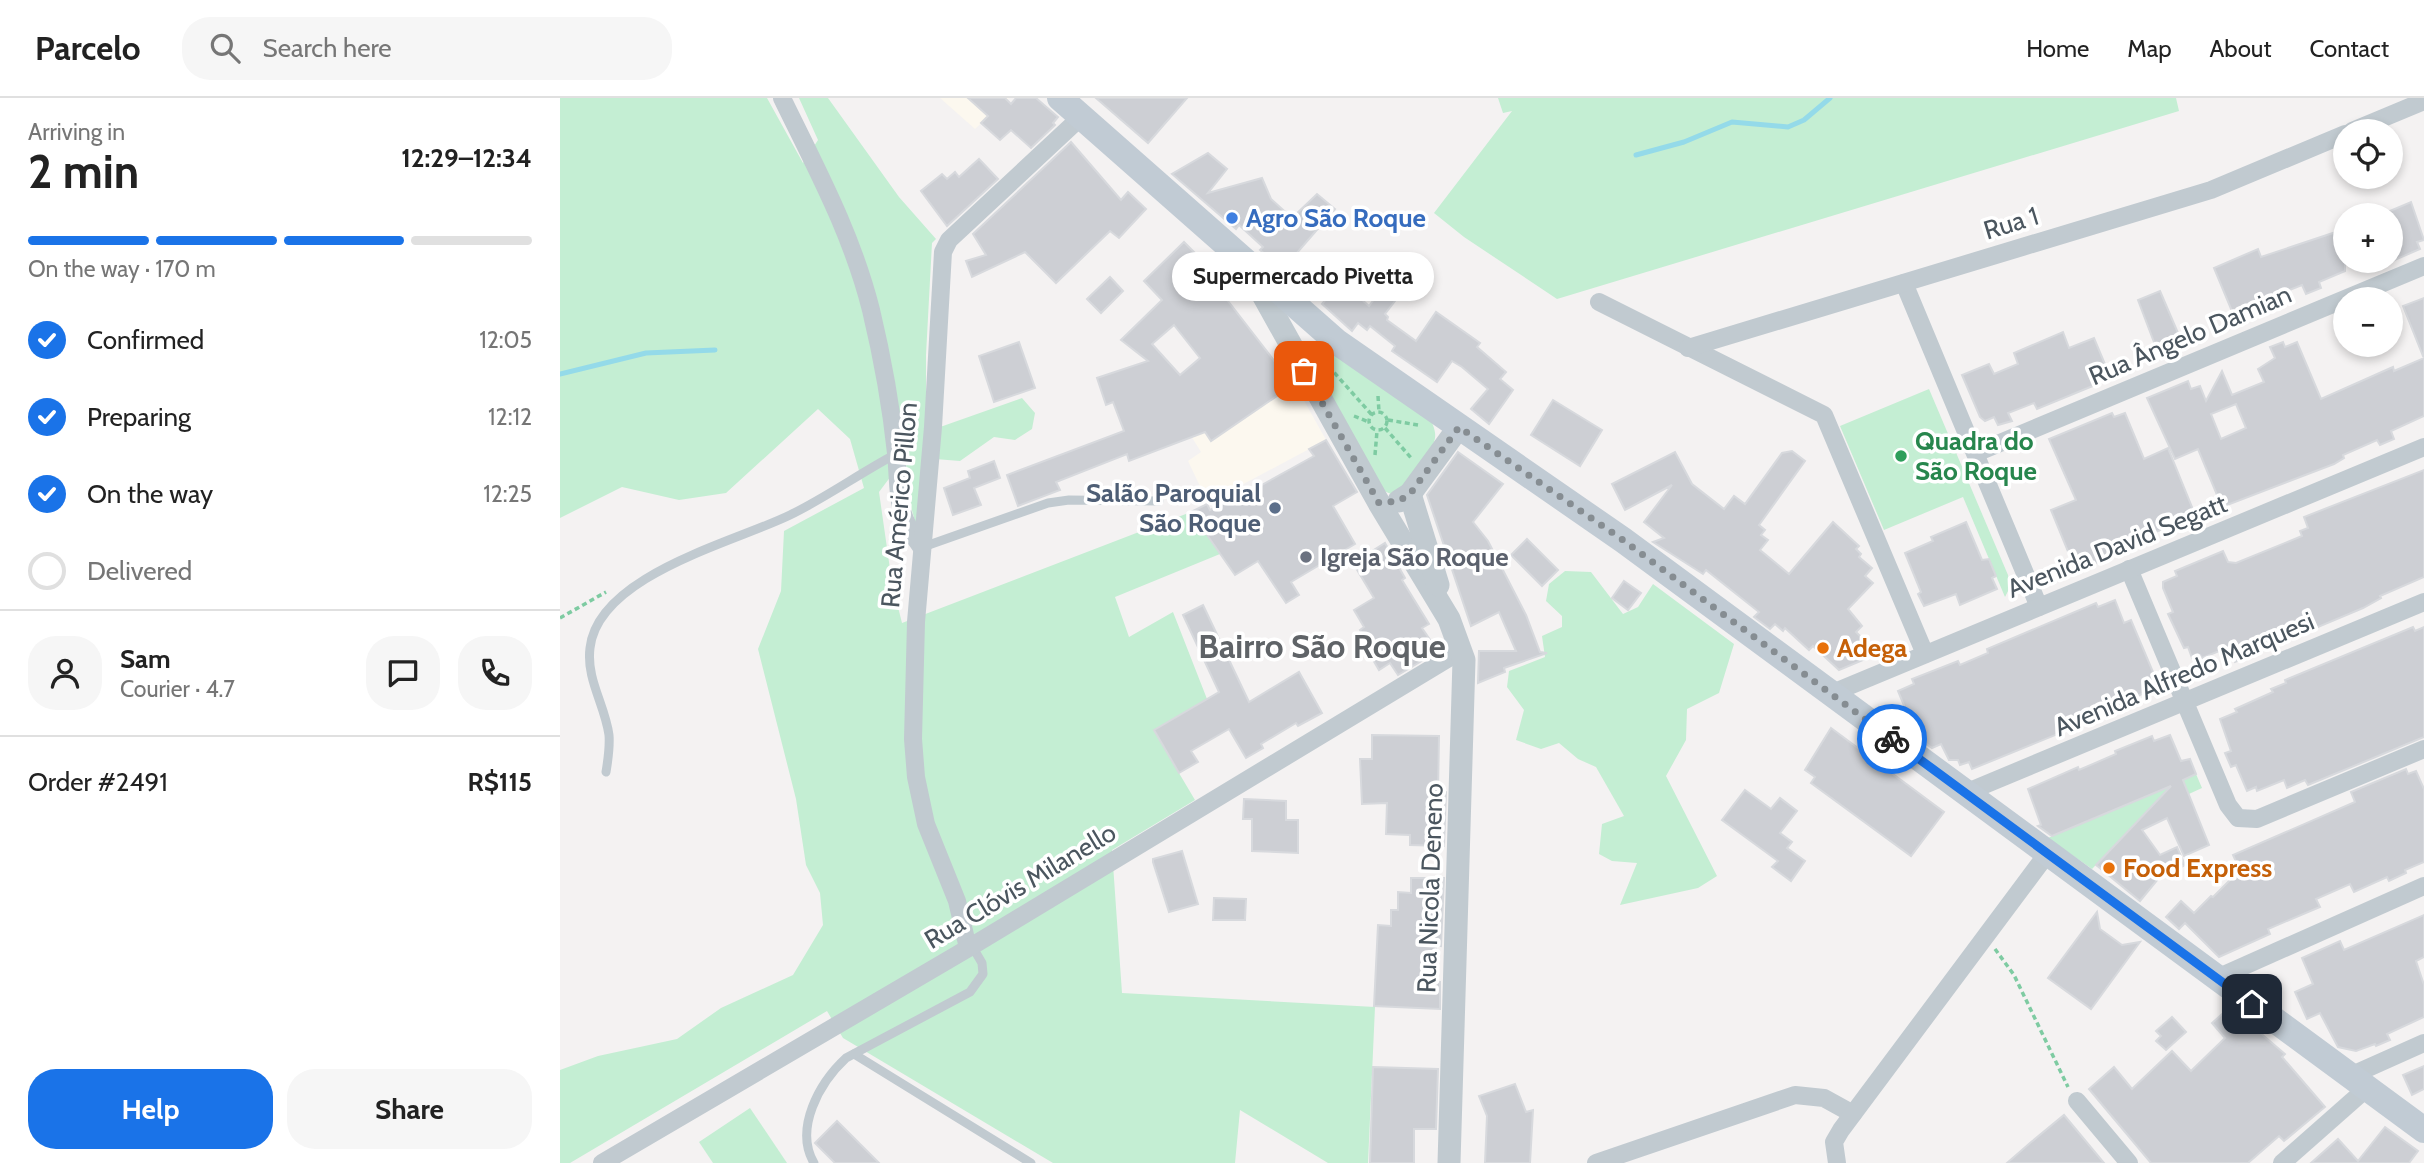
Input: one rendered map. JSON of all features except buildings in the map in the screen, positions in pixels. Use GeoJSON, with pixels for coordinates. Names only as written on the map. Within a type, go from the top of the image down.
{"type":"FeatureCollection","features":[{"type":"Feature","properties":{"kind":"main road"},"geometry":{"type":"LineString","coordinates":[[1060,98],[1242,257],[1315,349],[1459,427],[1623,540],[2424,1130]]}},
{"type":"Feature","properties":{"kind":"street"},"geometry":{"type":"LineString","coordinates":[[782,98],[830,192],[859,269],[880,351],[896,454],[898,502],[910,533],[922,548]]}},
{"type":"Feature","properties":{"kind":"street"},"geometry":{"type":"LineString","coordinates":[[2381,119],[2424,101]]}},
{"type":"Feature","properties":{"kind":"street","name":"Rua Américo Pillon"},"geometry":{"type":"LineString","coordinates":[[970,947],[957,901],[926,824],[916,777],[913,739],[922,548],[944,246],[1081,117]]}},
{"type":"Feature","properties":{"kind":"street","name":"Rua 1"},"geometry":{"type":"LineString","coordinates":[[1688,348],[2211,190],[2333,139]]}},
{"type":"Feature","properties":{"kind":"street"},"geometry":{"type":"LineString","coordinates":[[1242,257],[1315,349],[1379,503],[1448,619]]}},
{"type":"Feature","properties":{"kind":"street","name":"Rua Ângelo Damian"},"geometry":{"type":"LineString","coordinates":[[1976,453],[2424,266]]}},
{"type":"Feature","properties":{"kind":"street"},"geometry":{"type":"LineString","coordinates":[[1904,283],[2039,607]]}},
{"type":"Feature","properties":{"kind":"street"},"geometry":{"type":"LineString","coordinates":[[1599,302],[1824,415],[1925,654]]}},
{"type":"Feature","properties":{"kind":"street"},"geometry":{"type":"LineString","coordinates":[[1379,503],[1399,501],[1410,494],[1459,427]]}},
{"type":"Feature","properties":{"kind":"street","name":"Avenida David Segatt"},"geometry":{"type":"LineString","coordinates":[[1830,694],[2424,447]]}},
{"type":"Feature","properties":{"kind":"street"},"geometry":{"type":"LineString","coordinates":[[1410,494],[1448,619]]}},
{"type":"Feature","properties":{"kind":"street"},"geometry":{"type":"LineString","coordinates":[[2130,569],[2228,805],[2238,818],[2257,819],[2424,750]]}},
{"type":"Feature","properties":{"kind":"street","name":"Avenida Alfredo Marquesi"},"geometry":{"type":"LineString","coordinates":[[1965,793],[2424,603]]}},
{"type":"Feature","properties":{"kind":"street","name":"Rua Nicola Deneno"},"geometry":{"type":"LineString","coordinates":[[1448,619],[1462,650],[1465,671],[1449,1163]]}},
{"type":"Feature","properties":{"kind":"street","name":"Rua Clóvis Milanello"},"geometry":{"type":"LineString","coordinates":[[602,1163],[970,947],[1462,650]]}},
{"type":"Feature","properties":{"kind":"street"},"geometry":{"type":"LineString","coordinates":[[1837,1163],[1834,1142],[2047,853]]}},
{"type":"Feature","properties":{"kind":"street"},"geometry":{"type":"LineString","coordinates":[[2217,978],[2424,886]]}},
{"type":"Feature","properties":{"kind":"street"},"geometry":{"type":"LineString","coordinates":[[2282,1163],[2359,1082],[2424,1043]]}},
{"type":"Feature","properties":{"kind":"street"},"geometry":{"type":"LineString","coordinates":[[1596,1163],[1795,1095],[1824,1098],[1853,1114]]}},
{"type":"Feature","properties":{"kind":"street"},"geometry":{"type":"LineString","coordinates":[[2077,1101],[2129,1163]]}},
{"type":"Feature","properties":{"kind":"lane"},"geometry":{"type":"LineString","coordinates":[[606,772],[609,734],[591,673],[590,647],[597,624],[645,579],[702,550],[809,505],[896,454]]}},
{"type":"Feature","properties":{"kind":"lane"},"geometry":{"type":"LineString","coordinates":[[922,548],[1048,503],[1069,500],[1159,501]]}},
{"type":"Feature","properties":{"kind":"lane"},"geometry":{"type":"LineString","coordinates":[[814,1163],[805,1138],[811,1113],[836,1067],[853,1054],[976,986],[981,980],[983,968],[970,947]]}},
{"type":"Feature","properties":{"kind":"lane"},"geometry":{"type":"LineString","coordinates":[[853,1054],[1031,1163]]}},
{"type":"Feature","properties":{"kind":"path"},"geometry":{"type":"LineString","coordinates":[[1315,349],[1372,415]]}},
{"type":"Feature","properties":{"kind":"path"},"geometry":{"type":"LineString","coordinates":[[1378,386],[1379,413],[1387,420],[1420,426]]}},
{"type":"Feature","properties":{"kind":"path"},"geometry":{"type":"LineString","coordinates":[[1372,415],[1379,413]]}},
{"type":"Feature","properties":{"kind":"path"},"geometry":{"type":"LineString","coordinates":[[1352,415],[1370,422],[1377,430],[1374,467]]}},
{"type":"Feature","properties":{"kind":"path"},"geometry":{"type":"LineString","coordinates":[[1370,422],[1372,415]]}},
{"type":"Feature","properties":{"kind":"path"},"geometry":{"type":"LineString","coordinates":[[1385,428],[1387,420]]}},
{"type":"Feature","properties":{"kind":"path"},"geometry":{"type":"LineString","coordinates":[[1377,430],[1385,428]]}},
{"type":"Feature","properties":{"kind":"path"},"geometry":{"type":"LineString","coordinates":[[1385,428],[1416,463]]}},
{"type":"Feature","properties":{"kind":"path"},"geometry":{"type":"LineString","coordinates":[[560,618],[596,595],[612,590],[629,592]]}},
{"type":"Feature","properties":{"kind":"path"},"geometry":{"type":"LineString","coordinates":[[1984,938],[2014,975],[2060,1074],[2077,1101]]}},
{"type":"Feature","properties":{"kind":"shaded area"},"geometry":{"type":"Polygon","coordinates":[[[940,98],[1009,98],[975,129],[940,98]]]}},
{"type":"Feature","properties":{"kind":"shaded area"},"geometry":{"type":"Polygon","coordinates":[[[1278,354],[1326,440],[1208,503],[1188,461],[1201,452],[1185,426],[1278,354]]]}},
{"type":"Feature","properties":{"kind":"green space"},"geometry":{"type":"Polygon","coordinates":[[[560,98],[767,98],[803,163],[818,140],[799,98],[828,98],[899,197],[936,239],[932,243],[926,355],[926,429],[943,426],[1022,398],[1035,413],[1032,429],[1015,440],[994,437],[960,461],[923,458],[916,525],[907,492],[906,456],[879,492],[892,583],[902,623],[1191,512],[1220,554],[1115,597],[1129,637],[1173,612],[1207,699],[1154,731],[1195,800],[1112,850],[1122,993],[1375,1007],[1368,1163],[1328,1163],[1240,1110],[1235,1163],[1053,1163],[843,1038],[827,1011],[570,1163],[560,1163],[560,1070],[598,1056],[677,1039],[721,1008],[793,975],[823,925],[820,893],[806,865],[796,799],[758,649],[781,591],[784,531],[864,488],[850,439],[818,409],[726,493],[679,500],[622,487],[560,518],[560,98]]]}},
{"type":"Feature","properties":{"kind":"green space"},"geometry":{"type":"Polygon","coordinates":[[[1498,98],[2176,98],[2179,111],[1557,299],[1464,237],[1434,213],[1512,111],[1503,113],[1498,98]]]}},
{"type":"Feature","properties":{"kind":"green space"},"geometry":{"type":"Polygon","coordinates":[[[1325,348],[1431,420],[1435,437],[1427,457],[1410,479],[1391,494],[1384,491],[1311,359],[1316,350],[1325,348]]]}},
{"type":"Feature","properties":{"kind":"green space"},"geometry":{"type":"Polygon","coordinates":[[[1929,389],[2008,575],[2010,587],[2005,597],[1963,497],[1884,530],[1840,426],[1929,389]]]}},
{"type":"Feature","properties":{"kind":"green space"},"geometry":{"type":"Polygon","coordinates":[[[1565,571],[1591,572],[1623,614],[1638,607],[1653,584],[1734,644],[1719,693],[1687,709],[1686,740],[1666,776],[1717,876],[1698,888],[1620,905],[1637,863],[1612,861],[1599,854],[1602,824],[1624,816],[1596,767],[1578,759],[1559,743],[1541,749],[1516,740],[1524,710],[1507,687],[1509,671],[1545,657],[1542,636],[1562,627],[1562,616],[1546,601],[1549,584],[1565,571]]]}},
{"type":"Feature","properties":{"kind":"green space"},"geometry":{"type":"Polygon","coordinates":[[[2196,774],[2202,788],[2145,814],[2092,869],[2048,838],[2196,774]]]}},
{"type":"Feature","properties":{"kind":"green space"},"geometry":{"type":"Polygon","coordinates":[[[750,1108],[787,1163],[713,1163],[699,1142],[750,1108]]]}},
{"type":"Feature","properties":{"kind":"waterway"},"geometry":{"type":"LineString","coordinates":[[1636,155],[1684,142],[1732,122],[1788,127],[1804,120],[1830,98]]}},
{"type":"Feature","properties":{"kind":"waterway"},"geometry":{"type":"LineString","coordinates":[[560,374],[646,353],[715,350]]}},
{"type":"Feature","properties":{"kind":"way so far"},"geometry":{"type":"LineString","coordinates":[[1304,371],[1379,503],[1405,499],[1459,427],[1623,540],[1892,739]]}},
{"type":"Feature","properties":{"kind":"place","name":"Agro São Roque"},"geometry":{"type":"Point","coordinates":[1232,218]}},
{"type":"Feature","properties":{"kind":"place","name":"Supermercado Pivetta"},"geometry":{"type":"Point","coordinates":[1304,371]}},
{"type":"Feature","properties":{"kind":"place","name":"Quadra do São Roque"},"geometry":{"type":"Point","coordinates":[1901,456]}},
{"type":"Feature","properties":{"kind":"place","name":"Salão Paroquial São Roque"},"geometry":{"type":"Point","coordinates":[1275,508]}},
{"type":"Feature","properties":{"kind":"place","name":"Igreja São Roque"},"geometry":{"type":"Point","coordinates":[1306,557]}},
{"type":"Feature","properties":{"kind":"place","name":"Adega"},"geometry":{"type":"Point","coordinates":[1823,648]}},
{"type":"Feature","properties":{"kind":"place","name":"Food Express"},"geometry":{"type":"Point","coordinates":[2109,868]}},
{"type":"Feature","properties":{"kind":"district","name":"Bairro São Roque"},"geometry":{"type":"Point","coordinates":[1322,646]}},
{"type":"Feature","properties":{"kind":"route"},"geometry":{"type":"LineString","coordinates":[[1892,739],[2252,1004]]}}]}
